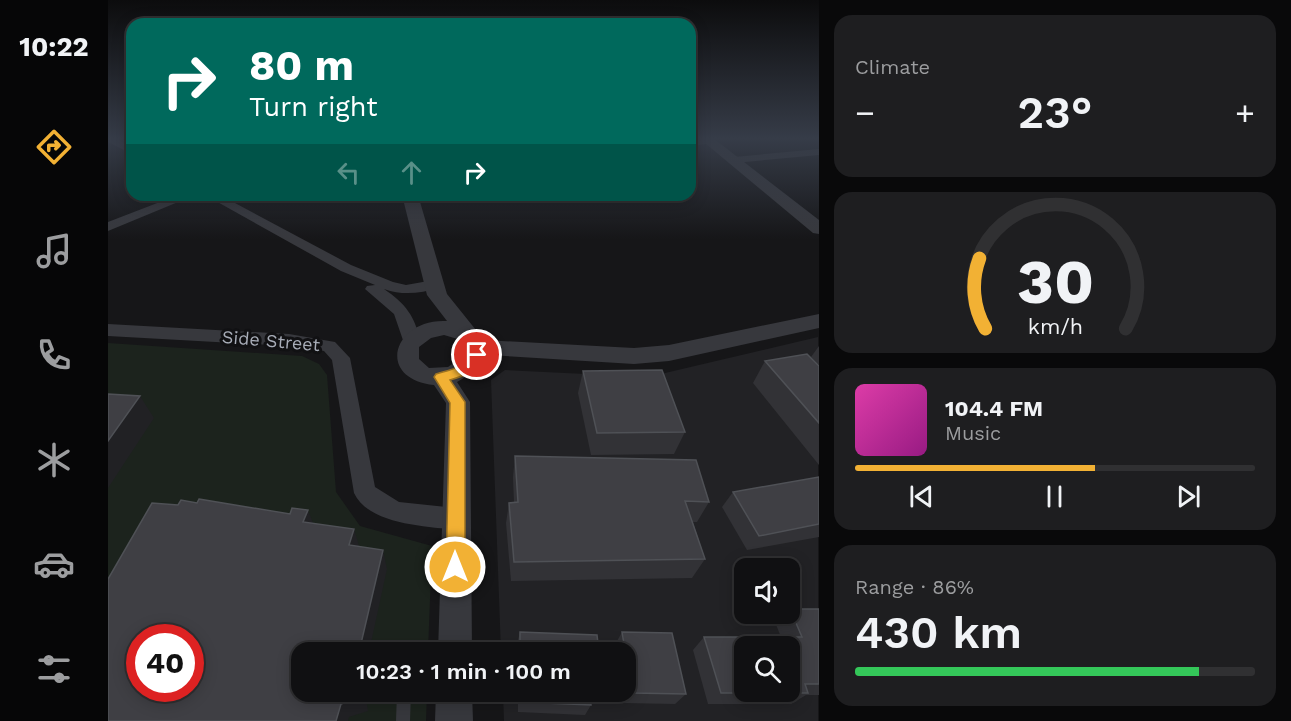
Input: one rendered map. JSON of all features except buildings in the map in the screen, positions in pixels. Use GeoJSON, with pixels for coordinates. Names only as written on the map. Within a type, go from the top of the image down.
{"type":"FeatureCollection","features":[{"type":"Feature","properties":{"kind":"street"},"geometry":{"type":"LineString","coordinates":[[748,172],[819,229]]}},
{"type":"Feature","properties":{"kind":"street"},"geometry":{"type":"LineString","coordinates":[[108,227],[174,201]]}},
{"type":"Feature","properties":{"kind":"street"},"geometry":{"type":"LineString","coordinates":[[222,201],[346,268],[358,270],[398,290],[435,290]]}},
{"type":"Feature","properties":{"kind":"street"},"geometry":{"type":"LineString","coordinates":[[412,201],[435,290],[471,341],[477,355],[473,364],[454,376],[427,375],[415,369],[409,361],[407,351],[416,338],[435,290]]}},
{"type":"Feature","properties":{"kind":"street"},"geometry":{"type":"LineString","coordinates":[[346,268],[350,274],[397,304],[416,338]]}},
{"type":"Feature","properties":{"kind":"street"},"geometry":{"type":"LineString","coordinates":[[416,338],[444,328],[471,341],[634,356],[669,353],[819,321]]}},
{"type":"Feature","properties":{"kind":"street","name":"Side Street"},"geometry":{"type":"LineString","coordinates":[[108,330],[289,340],[329,346],[341,358],[365,493],[395,512],[456,519]]}},
{"type":"Feature","properties":{"kind":"street"},"geometry":{"type":"LineString","coordinates":[[441,377],[458,402],[454,642]]}},
{"type":"Feature","properties":{"kind":"street"},"geometry":{"type":"LineString","coordinates":[[454,702],[454,721]]}},
{"type":"Feature","properties":{"kind":"lane"},"geometry":{"type":"LineString","coordinates":[[403,721],[404,702]]}},
{"type":"Feature","properties":{"kind":"shaded area"},"geometry":{"type":"Polygon","coordinates":[[[818,337],[818,721],[504,721],[503,702],[636,702],[636,642],[501,642],[491,380],[505,370],[648,377],[818,337]]]}},
{"type":"Feature","properties":{"kind":"shaded area"},"geometry":{"type":"Polygon","coordinates":[[[108,343],[302,356],[319,364],[327,375],[336,492],[360,526],[432,546],[428,642],[291,642],[291,702],[427,702],[426,721],[108,721],[108,343]]]}},
{"type":"Feature","properties":{"kind":"route"},"geometry":{"type":"LineString","coordinates":[[455,567],[458,402],[441,377],[454,376],[465,371],[473,364],[477,355]]}}]}
